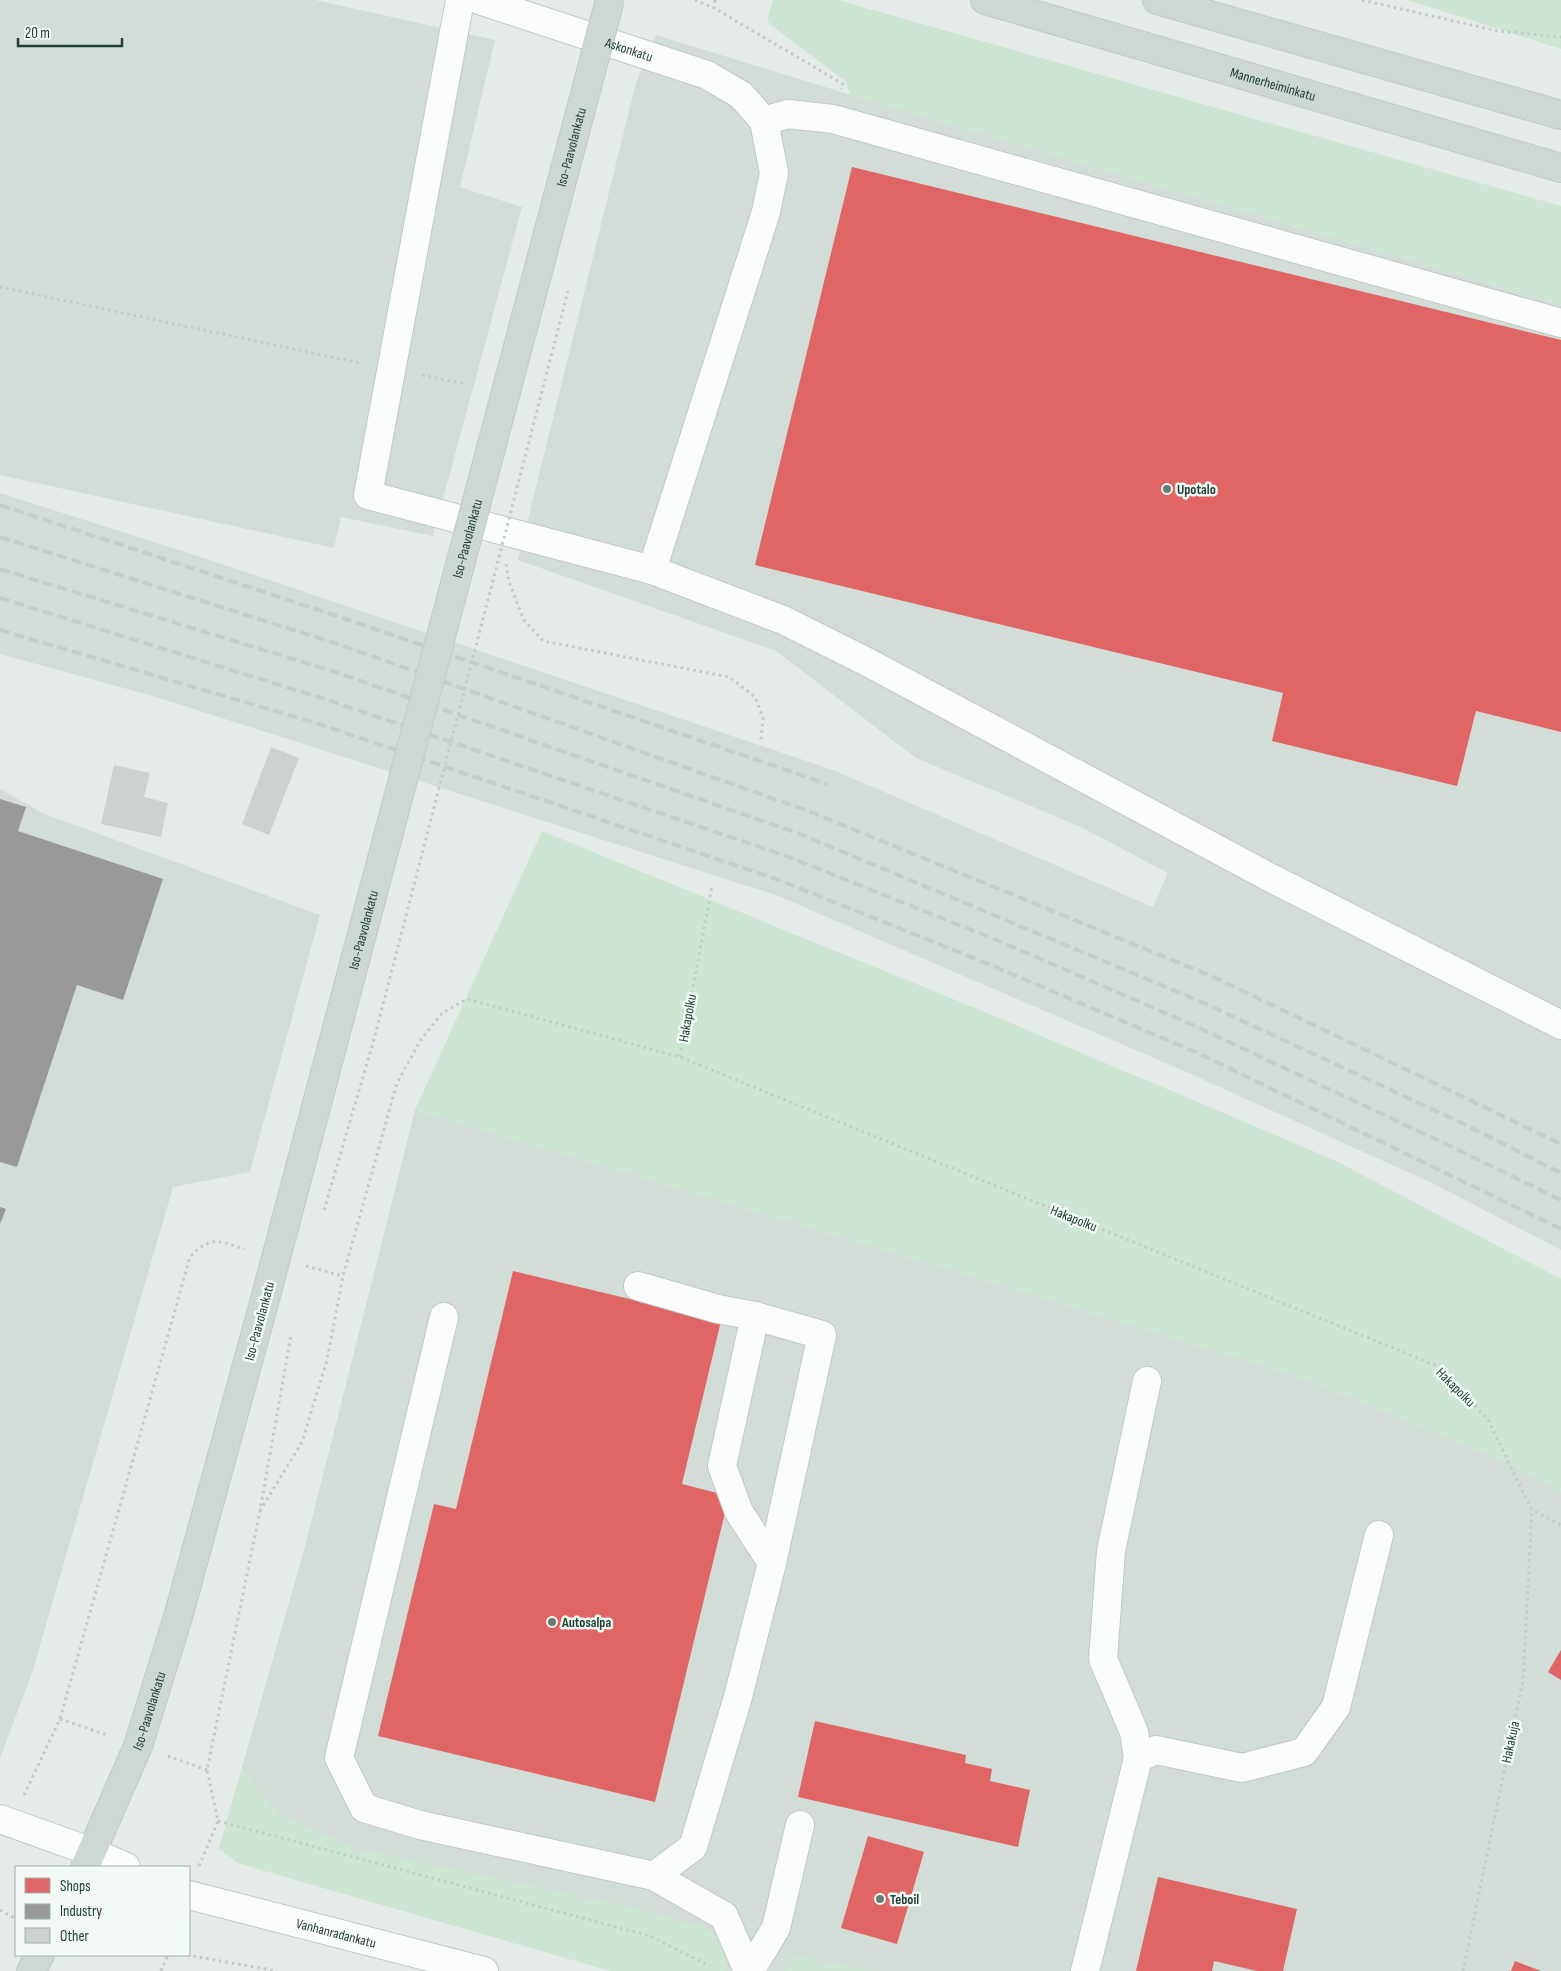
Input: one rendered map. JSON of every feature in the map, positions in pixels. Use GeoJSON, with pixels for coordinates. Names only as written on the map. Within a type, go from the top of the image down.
{"type":"FeatureCollection","features":[{"type":"Feature","properties":{"kind":"main road","name":"Iso-Paavolankatu"},"geometry":{"type":"LineString","coordinates":[[88,1860],[138,1746],[178,1617],[264,1303],[610,0]]}},
{"type":"Feature","properties":{"kind":"main road","name":"Mannerheiminkatu"},"geometry":{"type":"LineString","coordinates":[[985,0],[1561,168]]}},
{"type":"Feature","properties":{"kind":"main road"},"geometry":{"type":"LineString","coordinates":[[1157,0],[1561,115]]}},
{"type":"Feature","properties":{"kind":"main road"},"geometry":{"type":"LineString","coordinates":[[31,1971],[39,1956]]}},
{"type":"Feature","properties":{"kind":"street"},"geometry":{"type":"LineString","coordinates":[[460,0],[368,495],[652,570],[783,620],[869,662],[1269,877],[1561,1025]]}},
{"type":"Feature","properties":{"kind":"street","name":"Askonkatu"},"geometry":{"type":"LineString","coordinates":[[479,0],[707,75],[741,95],[764,121]]}},
{"type":"Feature","properties":{"kind":"street"},"geometry":{"type":"LineString","coordinates":[[652,570],[766,212],[774,173],[764,121],[788,114],[832,119],[1561,323]]}},
{"type":"Feature","properties":{"kind":"street"},"geometry":{"type":"LineString","coordinates":[[638,1286],[718,1309],[755,1316],[822,1334],[772,1563],[738,1697],[694,1847],[654,1876]]}},
{"type":"Feature","properties":{"kind":"street"},"geometry":{"type":"LineString","coordinates":[[755,1316],[722,1466],[739,1512],[772,1563]]}},
{"type":"Feature","properties":{"kind":"street"},"geometry":{"type":"LineString","coordinates":[[444,1318],[339,1758],[364,1808],[420,1825],[654,1876],[724,1916],[749,1971]]}},
{"type":"Feature","properties":{"kind":"street"},"geometry":{"type":"LineString","coordinates":[[1085,1971],[1138,1758],[1134,1732],[1103,1659],[1111,1551],[1147,1381]]}},
{"type":"Feature","properties":{"kind":"street"},"geometry":{"type":"LineString","coordinates":[[1138,1758],[1156,1750],[1242,1768],[1304,1752],[1336,1707],[1379,1536]]}},
{"type":"Feature","properties":{"kind":"street"},"geometry":{"type":"LineString","coordinates":[[5,1822],[88,1860],[121,1866]]}},
{"type":"Feature","properties":{"kind":"street"},"geometry":{"type":"LineString","coordinates":[[749,1971],[776,1928],[800,1825]]}},
{"type":"Feature","properties":{"kind":"street","name":"Vanhanradankatu"},"geometry":{"type":"LineString","coordinates":[[192,1884],[484,1971]]}},
{"type":"Feature","properties":{"kind":"path"},"geometry":{"type":"LineString","coordinates":[[695,0],[714,8],[843,84],[832,119]]}},
{"type":"Feature","properties":{"kind":"path"},"geometry":{"type":"LineString","coordinates":[[714,8],[716,0]]}},
{"type":"Feature","properties":{"kind":"path"},"geometry":{"type":"LineString","coordinates":[[1362,0],[1498,31],[1561,37]]}},
{"type":"Feature","properties":{"kind":"path"},"geometry":{"type":"LineString","coordinates":[[0,287],[466,384]]}},
{"type":"Feature","properties":{"kind":"path"},"geometry":{"type":"LineString","coordinates":[[323,1216],[373,1043],[569,290]]}},
{"type":"Feature","properties":{"kind":"path"},"geometry":{"type":"LineString","coordinates":[[524,620],[543,641],[729,677],[755,697],[763,718],[761,740]]}},
{"type":"Feature","properties":{"kind":"path","name":"Hakapolku"},"geometry":{"type":"LineString","coordinates":[[712,886],[680,1057],[1437,1366],[1488,1420],[1532,1510]]}},
{"type":"Feature","properties":{"kind":"path"},"geometry":{"type":"LineString","coordinates":[[260,1511],[302,1442],[327,1360],[343,1276],[397,1083],[420,1041],[442,1013],[467,999],[680,1057]]}},
{"type":"Feature","properties":{"kind":"path"},"geometry":{"type":"LineString","coordinates":[[5,1822],[60,1719],[190,1257],[203,1244],[219,1242],[248,1250]]}},
{"type":"Feature","properties":{"kind":"path"},"geometry":{"type":"LineString","coordinates":[[306,1273],[307,1264],[343,1276]]}},
{"type":"Feature","properties":{"kind":"path"},"geometry":{"type":"LineString","coordinates":[[192,1884],[218,1821],[207,1770],[260,1511],[291,1330]]}},
{"type":"Feature","properties":{"kind":"path"},"geometry":{"type":"LineString","coordinates":[[1532,1510],[1561,1525]]}},
{"type":"Feature","properties":{"kind":"path","name":"Hakakuja"},"geometry":{"type":"LineString","coordinates":[[1463,1971],[1523,1681],[1532,1510]]}},
{"type":"Feature","properties":{"kind":"path"},"geometry":{"type":"LineString","coordinates":[[218,1821],[650,1936],[711,1967]]}},
{"type":"Feature","properties":{"kind":"path"},"geometry":{"type":"LineString","coordinates":[[0,1910],[15,1918]]}},
{"type":"Feature","properties":{"kind":"path"},"geometry":{"type":"LineString","coordinates":[[161,1971],[168,1956]]}},
{"type":"Feature","properties":{"kind":"path"},"geometry":{"type":"LineString","coordinates":[[190,1956],[277,1971]]}},
{"type":"Feature","properties":{"kind":"shaded area"},"geometry":{"type":"Polygon","coordinates":[[[0,0],[315,0],[495,40],[460,187],[522,207],[433,536],[341,517],[334,548],[0,475],[0,0]]]}},
{"type":"Feature","properties":{"kind":"shaded area"},"geometry":{"type":"Polygon","coordinates":[[[656,35],[851,95],[1561,305],[1561,1250],[1432,1183],[1191,1074],[776,895],[153,696],[0,654],[0,493],[204,558],[833,770],[1153,907],[1168,873],[1081,827],[916,758],[776,651],[518,560],[636,83],[656,35]]]}},
{"type":"Feature","properties":{"kind":"shaded area"},"geometry":{"type":"Polygon","coordinates":[[[0,789],[42,813],[320,915],[250,1172],[173,1187],[32,1673],[0,1758],[0,789]]]}},
{"type":"Feature","properties":{"kind":"shaded area"},"geometry":{"type":"Polygon","coordinates":[[[415,1110],[972,1276],[1306,1379],[1511,1464],[1561,1491],[1561,1971],[611,1971],[238,1863],[219,1848],[306,1543],[415,1110]]]}},
{"type":"Feature","properties":{"kind":"green space"},"geometry":{"type":"Polygon","coordinates":[[[773,0],[838,0],[1561,206],[1561,305],[851,95],[845,81],[767,21],[773,0]]]}},
{"type":"Feature","properties":{"kind":"green space"},"geometry":{"type":"Polygon","coordinates":[[[1408,0],[1561,0],[1561,49],[1408,0]]]}},
{"type":"Feature","properties":{"kind":"green space"},"geometry":{"type":"Polygon","coordinates":[[[542,831],[980,1010],[1332,1159],[1561,1279],[1561,1491],[1511,1464],[1306,1379],[972,1276],[415,1110],[542,831]]]}},
{"type":"Feature","properties":{"kind":"green space"},"geometry":{"type":"Polygon","coordinates":[[[242,1769],[278,1814],[357,1849],[630,1907],[707,1929],[722,1941],[726,1959],[725,1971],[611,1971],[238,1863],[219,1848],[242,1769]]]}},
{"type":"Feature","properties":{"kind":"green space"},"geometry":{"type":"Polygon","coordinates":[[[796,1956],[870,1971],[785,1971],[796,1956]]]}},
{"type":"Feature","properties":{"kind":"building: Shops","name":"Upotalo"},"geometry":{"type":"Polygon","coordinates":[[[852,167],[1561,340],[1561,732],[1476,711],[1457,786],[1272,741],[1283,693],[755,565],[852,167]]]}},
{"type":"Feature","properties":{"kind":"building: Shops","name":"Autosalpa"},"geometry":{"type":"Polygon","coordinates":[[[513,1271],[721,1321],[682,1484],[729,1496],[655,1802],[378,1736],[434,1504],[456,1509],[513,1271]]]}},
{"type":"Feature","properties":{"kind":"building: Shops"},"geometry":{"type":"Polygon","coordinates":[[[1561,1650],[1561,1680],[1548,1672],[1561,1650]]]}},
{"type":"Feature","properties":{"kind":"building: Shops"},"geometry":{"type":"Polygon","coordinates":[[[815,1721],[966,1755],[965,1763],[992,1769],[990,1781],[1030,1790],[1018,1847],[798,1797],[815,1721]]]}},
{"type":"Feature","properties":{"kind":"building: Shops"},"geometry":{"type":"Polygon","coordinates":[[[868,1836],[924,1852],[897,1944],[841,1928],[868,1836]]]}},
{"type":"Feature","properties":{"kind":"building: Shops"},"geometry":{"type":"Polygon","coordinates":[[[1158,1877],[1297,1909],[1283,1971],[1257,1971],[1214,1961],[1212,1971],[1136,1971],[1158,1877]]]}},
{"type":"Feature","properties":{"kind":"building: Shops"},"geometry":{"type":"Polygon","coordinates":[[[1515,1961],[1541,1971],[1511,1971],[1515,1961]]]}},
{"type":"Feature","properties":{"kind":"building: Industry"},"geometry":{"type":"Polygon","coordinates":[[[0,799],[26,807],[18,831],[163,879],[123,1000],[77,985],[17,1167],[0,1162],[0,799]]]}},
{"type":"Feature","properties":{"kind":"building: Industry"},"geometry":{"type":"Polygon","coordinates":[[[0,1207],[6,1209],[0,1224],[0,1207]]]}},
{"type":"Feature","properties":{"kind":"building: Other"},"geometry":{"type":"Polygon","coordinates":[[[271,747],[299,758],[269,835],[242,824],[271,747]]]}},
{"type":"Feature","properties":{"kind":"building: Other"},"geometry":{"type":"Polygon","coordinates":[[[114,765],[150,773],[144,797],[168,803],[161,837],[101,824],[114,765]]]}},
{"type":"Feature","properties":{"kind":"railway"},"geometry":{"type":"LineString","coordinates":[[0,505],[343,618],[827,784]]}},
{"type":"Feature","properties":{"kind":"railway"},"geometry":{"type":"LineString","coordinates":[[0,537],[341,645],[811,812],[1216,978],[1561,1144]]}},
{"type":"Feature","properties":{"kind":"railway"},"geometry":{"type":"LineString","coordinates":[[0,569],[335,672],[800,834],[1204,1003],[1462,1123],[1561,1173]]}},
{"type":"Feature","properties":{"kind":"railway"},"geometry":{"type":"LineString","coordinates":[[0,598],[328,700],[789,857],[999,941],[1195,1026],[1561,1200]]}},
{"type":"Feature","properties":{"kind":"railway"},"geometry":{"type":"LineString","coordinates":[[0,630],[319,724],[779,880],[986,963],[1200,1054],[1561,1229]]}},
{"type":"Feature","properties":{"kind":"place","name":"Upotalo"},"geometry":{"type":"Point","coordinates":[1167,489]}},
{"type":"Feature","properties":{"kind":"place","name":"Autosalpa"},"geometry":{"type":"Point","coordinates":[552,1622]}},
{"type":"Feature","properties":{"kind":"place","name":"Teboil"},"geometry":{"type":"Point","coordinates":[880,1899]}}]}
